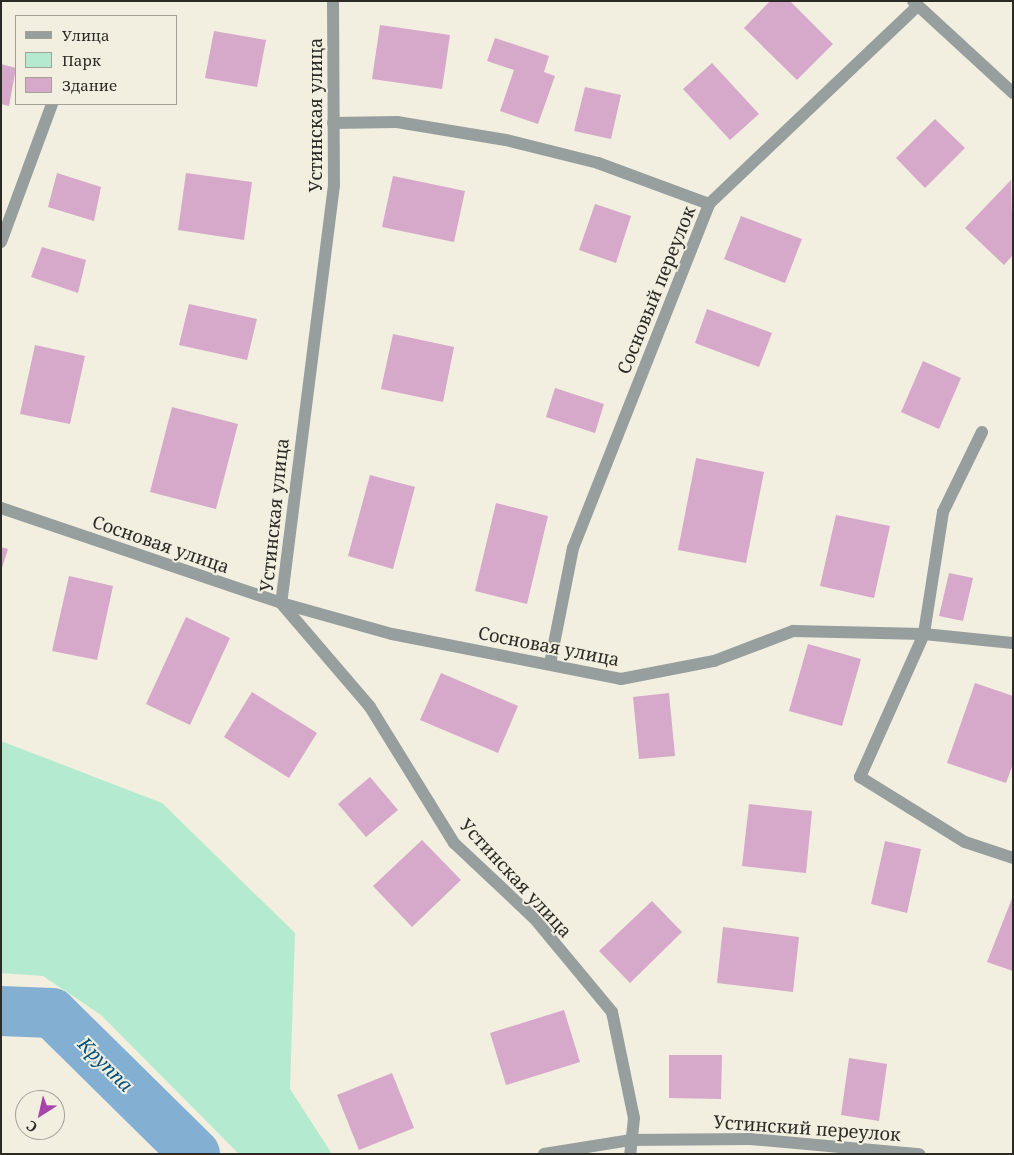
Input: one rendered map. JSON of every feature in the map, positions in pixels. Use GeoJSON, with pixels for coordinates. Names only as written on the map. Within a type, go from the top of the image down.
{"type":"FeatureCollection","features":[{"type":"Feature","properties":{"kind":"street","name":"Устинская улица"},"geometry":{"type":"LineString","coordinates":[[333,1],[334,185],[282,603],[370,707],[454,843],[534,918],[612,1012],[634,1118],[630,1140],[630,1154]]}},
{"type":"Feature","properties":{"kind":"street"},"geometry":{"type":"LineString","coordinates":[[916,4],[1013,93]]}},
{"type":"Feature","properties":{"kind":"street","name":"Сосновый переулок"},"geometry":{"type":"LineString","coordinates":[[550,664],[573,548],[709,204],[916,4]]}},
{"type":"Feature","properties":{"kind":"street"},"geometry":{"type":"LineString","coordinates":[[1,242],[52,105]]}},
{"type":"Feature","properties":{"kind":"street"},"geometry":{"type":"LineString","coordinates":[[334,123],[398,122],[506,140],[598,163],[709,204]]}},
{"type":"Feature","properties":{"kind":"street"},"geometry":{"type":"LineString","coordinates":[[982,432],[942,512],[924,634],[860,777],[966,842],[1013,858]]}},
{"type":"Feature","properties":{"kind":"street","name":"Сосновая улица"},"geometry":{"type":"LineString","coordinates":[[1,508],[282,603],[392,634],[621,679],[714,661],[793,631],[924,634],[1013,643]]}},
{"type":"Feature","properties":{"kind":"street","name":"Устинский переулок"},"geometry":{"type":"LineString","coordinates":[[544,1154],[630,1140],[750,1138],[919,1154]]}},
{"type":"Feature","properties":{"kind":"green space"},"geometry":{"type":"Polygon","coordinates":[[[1,741],[162,803],[295,933],[290,1089],[332,1154],[239,1154],[101,1015],[43,976],[1,973],[1,741]]]}},
{"type":"Feature","properties":{"kind":"building"},"geometry":{"type":"Polygon","coordinates":[[[770,1],[790,1],[833,44],[797,80],[744,28],[770,1]]]}},
{"type":"Feature","properties":{"kind":"building"},"geometry":{"type":"Polygon","coordinates":[[[380,25],[450,35],[442,89],[372,79],[380,25]]]}},
{"type":"Feature","properties":{"kind":"building"},"geometry":{"type":"Polygon","coordinates":[[[214,31],[266,40],[257,87],[205,78],[214,31]]]}},
{"type":"Feature","properties":{"kind":"building"},"geometry":{"type":"Polygon","coordinates":[[[495,38],[549,56],[544,72],[555,76],[538,124],[500,111],[514,70],[487,61],[495,38]]]}},
{"type":"Feature","properties":{"kind":"building"},"geometry":{"type":"Polygon","coordinates":[[[712,63],[759,114],[730,140],[683,89],[712,63]]]}},
{"type":"Feature","properties":{"kind":"building"},"geometry":{"type":"Polygon","coordinates":[[[1,64],[15,68],[15,73],[9,106],[1,104],[1,64]]]}},
{"type":"Feature","properties":{"kind":"building"},"geometry":{"type":"Polygon","coordinates":[[[585,87],[621,95],[611,139],[574,131],[585,87]]]}},
{"type":"Feature","properties":{"kind":"building"},"geometry":{"type":"Polygon","coordinates":[[[935,119],[965,148],[925,188],[896,158],[935,119]]]}},
{"type":"Feature","properties":{"kind":"building"},"geometry":{"type":"Polygon","coordinates":[[[57,173],[101,187],[94,221],[48,207],[57,173]]]}},
{"type":"Feature","properties":{"kind":"building"},"geometry":{"type":"Polygon","coordinates":[[[186,173],[252,182],[244,240],[178,230],[186,173]]]}},
{"type":"Feature","properties":{"kind":"building"},"geometry":{"type":"Polygon","coordinates":[[[393,176],[465,191],[454,242],[382,227],[393,176]]]}},
{"type":"Feature","properties":{"kind":"building"},"geometry":{"type":"Polygon","coordinates":[[[1011,180],[1013,255],[1004,265],[965,228],[1011,180]]]}},
{"type":"Feature","properties":{"kind":"building"},"geometry":{"type":"Polygon","coordinates":[[[595,204],[631,216],[616,263],[579,250],[595,204]]]}},
{"type":"Feature","properties":{"kind":"building"},"geometry":{"type":"Polygon","coordinates":[[[741,216],[802,239],[785,283],[724,259],[741,216]]]}},
{"type":"Feature","properties":{"kind":"building"},"geometry":{"type":"Polygon","coordinates":[[[42,247],[86,260],[78,293],[31,277],[42,247]]]}},
{"type":"Feature","properties":{"kind":"building"},"geometry":{"type":"Polygon","coordinates":[[[189,304],[257,319],[247,360],[179,345],[189,304]]]}},
{"type":"Feature","properties":{"kind":"building"},"geometry":{"type":"Polygon","coordinates":[[[707,309],[772,333],[759,367],[695,343],[707,309]]]}},
{"type":"Feature","properties":{"kind":"building"},"geometry":{"type":"Polygon","coordinates":[[[393,334],[454,347],[443,402],[381,389],[393,334]]]}},
{"type":"Feature","properties":{"kind":"building"},"geometry":{"type":"Polygon","coordinates":[[[35,345],[85,356],[70,424],[20,414],[35,345]]]}},
{"type":"Feature","properties":{"kind":"building"},"geometry":{"type":"Polygon","coordinates":[[[923,361],[961,378],[939,429],[901,412],[923,361]]]}},
{"type":"Feature","properties":{"kind":"building"},"geometry":{"type":"Polygon","coordinates":[[[555,388],[604,404],[595,433],[546,417],[555,388]]]}},
{"type":"Feature","properties":{"kind":"building"},"geometry":{"type":"Polygon","coordinates":[[[172,407],[238,424],[216,509],[150,492],[172,407]]]}},
{"type":"Feature","properties":{"kind":"building"},"geometry":{"type":"Polygon","coordinates":[[[696,458],[764,472],[746,563],[678,550],[696,458]]]}},
{"type":"Feature","properties":{"kind":"building"},"geometry":{"type":"Polygon","coordinates":[[[370,475],[415,487],[393,569],[348,556],[370,475]]]}},
{"type":"Feature","properties":{"kind":"building"},"geometry":{"type":"Polygon","coordinates":[[[496,503],[548,516],[527,604],[475,591],[496,503]]]}},
{"type":"Feature","properties":{"kind":"building"},"geometry":{"type":"Polygon","coordinates":[[[836,515],[890,526],[874,598],[820,586],[836,515]]]}},
{"type":"Feature","properties":{"kind":"building"},"geometry":{"type":"Polygon","coordinates":[[[1,547],[8,549],[2,568],[1,568],[1,547]]]}},
{"type":"Feature","properties":{"kind":"building"},"geometry":{"type":"Polygon","coordinates":[[[949,573],[973,578],[963,621],[939,616],[949,573]]]}},
{"type":"Feature","properties":{"kind":"building"},"geometry":{"type":"Polygon","coordinates":[[[69,576],[113,586],[97,660],[52,651],[69,576]]]}},
{"type":"Feature","properties":{"kind":"building"},"geometry":{"type":"Polygon","coordinates":[[[186,617],[230,638],[190,725],[146,704],[186,617]]]}},
{"type":"Feature","properties":{"kind":"building"},"geometry":{"type":"Polygon","coordinates":[[[808,644],[861,659],[842,726],[789,711],[808,644]]]}},
{"type":"Feature","properties":{"kind":"building"},"geometry":{"type":"Polygon","coordinates":[[[441,673],[518,706],[498,753],[420,720],[441,673]]]}},
{"type":"Feature","properties":{"kind":"building"},"geometry":{"type":"Polygon","coordinates":[[[975,683],[1013,696],[1013,764],[1006,783],[947,763],[975,683]]]}},
{"type":"Feature","properties":{"kind":"building"},"geometry":{"type":"Polygon","coordinates":[[[252,692],[317,733],[289,778],[224,737],[252,692]]]}},
{"type":"Feature","properties":{"kind":"building"},"geometry":{"type":"Polygon","coordinates":[[[669,693],[675,756],[639,759],[633,697],[669,693]]]}},
{"type":"Feature","properties":{"kind":"building"},"geometry":{"type":"Polygon","coordinates":[[[370,777],[398,810],[366,837],[338,804],[370,777]]]}},
{"type":"Feature","properties":{"kind":"building"},"geometry":{"type":"Polygon","coordinates":[[[749,804],[812,811],[806,873],[742,866],[749,804]]]}},
{"type":"Feature","properties":{"kind":"building"},"geometry":{"type":"Polygon","coordinates":[[[422,840],[461,880],[412,927],[373,886],[422,840]]]}},
{"type":"Feature","properties":{"kind":"building"},"geometry":{"type":"Polygon","coordinates":[[[885,841],[921,849],[907,913],[871,904],[885,841]]]}},
{"type":"Feature","properties":{"kind":"building"},"geometry":{"type":"Polygon","coordinates":[[[1013,896],[1013,971],[987,962],[1013,896]]]}},
{"type":"Feature","properties":{"kind":"building"},"geometry":{"type":"Polygon","coordinates":[[[652,901],[682,932],[630,983],[599,951],[652,901]]]}},
{"type":"Feature","properties":{"kind":"building"},"geometry":{"type":"Polygon","coordinates":[[[723,927],[799,937],[793,992],[717,983],[723,927]]]}},
{"type":"Feature","properties":{"kind":"building"},"geometry":{"type":"Polygon","coordinates":[[[564,1010],[580,1062],[506,1085],[490,1033],[564,1010]]]}},
{"type":"Feature","properties":{"kind":"building"},"geometry":{"type":"Polygon","coordinates":[[[669,1055],[722,1055],[721,1099],[669,1098],[669,1055]]]}},
{"type":"Feature","properties":{"kind":"building"},"geometry":{"type":"Polygon","coordinates":[[[849,1058],[887,1064],[879,1121],[841,1115],[849,1058]]]}},
{"type":"Feature","properties":{"kind":"building"},"geometry":{"type":"Polygon","coordinates":[[[392,1073],[414,1128],[359,1150],[337,1095],[392,1073]]]}},
{"type":"Feature","properties":{"kind":"waterway","name":"Круппа"},"geometry":{"type":"LineString","coordinates":[[1,1011],[52,1013],[195,1154]]}}]}
